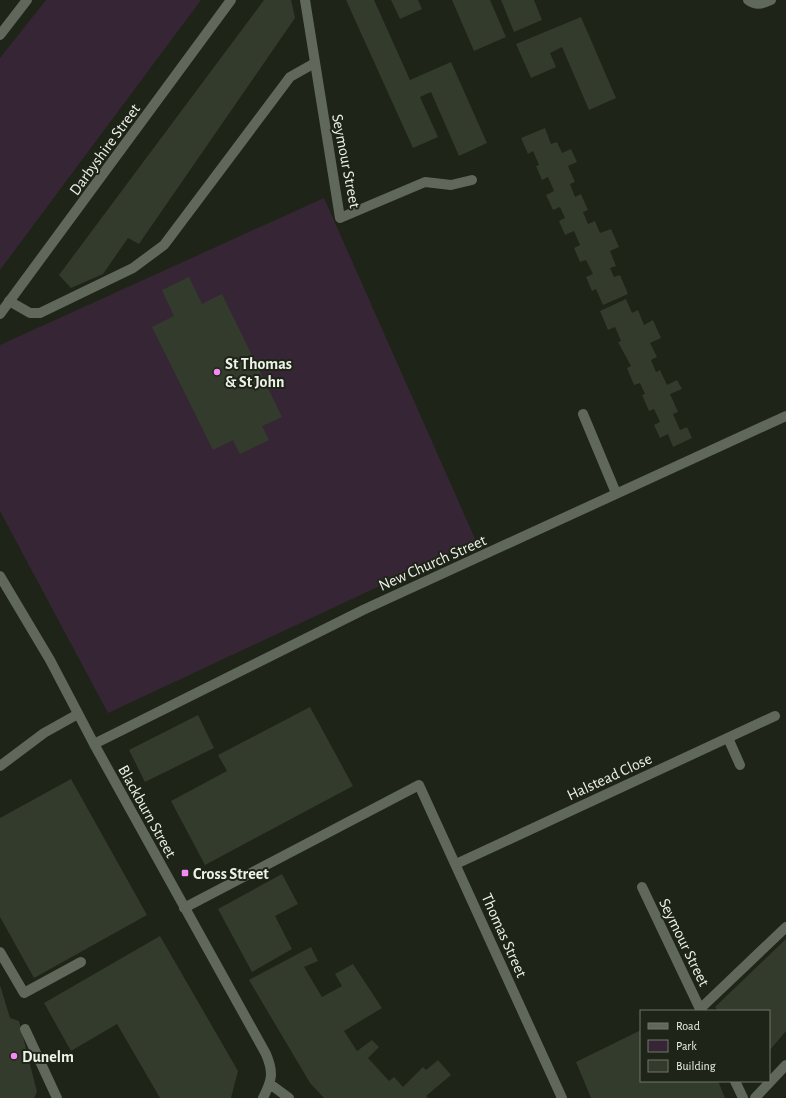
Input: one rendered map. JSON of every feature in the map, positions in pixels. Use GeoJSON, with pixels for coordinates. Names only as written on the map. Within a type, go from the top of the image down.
{"type":"FeatureCollection","features":[{"type":"Feature","properties":{"kind":"street"},"geometry":{"type":"LineString","coordinates":[[0,35],[27,0]]}},
{"type":"Feature","properties":{"kind":"street","name":"Darbyshire Street"},"geometry":{"type":"LineString","coordinates":[[0,314],[231,0]]}},
{"type":"Feature","properties":{"kind":"street","name":"Seymour Street"},"geometry":{"type":"LineString","coordinates":[[305,0],[314,64],[340,218],[425,182],[451,185],[472,180]]}},
{"type":"Feature","properties":{"kind":"street"},"geometry":{"type":"LineString","coordinates":[[748,0],[754,4],[762,4],[771,0]]}},
{"type":"Feature","properties":{"kind":"street"},"geometry":{"type":"LineString","coordinates":[[9,301],[30,313],[40,313],[133,268],[164,245],[290,77],[314,64]]}},
{"type":"Feature","properties":{"kind":"street"},"geometry":{"type":"LineString","coordinates":[[583,414],[616,493]]}},
{"type":"Feature","properties":{"kind":"street","name":"New Church Street"},"geometry":{"type":"LineString","coordinates":[[94,744],[363,610],[786,416]]}},
{"type":"Feature","properties":{"kind":"street","name":"Blackburn Street"},"geometry":{"type":"LineString","coordinates":[[0,576],[50,660],[94,744],[266,1054],[272,1073],[270,1084]]}},
{"type":"Feature","properties":{"kind":"street"},"geometry":{"type":"LineString","coordinates":[[0,766],[44,733],[78,714]]}},
{"type":"Feature","properties":{"kind":"street","name":"Halstead Close"},"geometry":{"type":"LineString","coordinates":[[456,864],[775,716]]}},
{"type":"Feature","properties":{"kind":"street"},"geometry":{"type":"LineString","coordinates":[[728,738],[740,766]]}},
{"type":"Feature","properties":{"kind":"street","name":"Thomas Street"},"geometry":{"type":"LineString","coordinates":[[184,908],[420,785],[562,1098]]}},
{"type":"Feature","properties":{"kind":"street","name":"Seymour Street"},"geometry":{"type":"LineString","coordinates":[[642,887],[701,1010]]}},
{"type":"Feature","properties":{"kind":"street"},"geometry":{"type":"LineString","coordinates":[[701,1010],[786,927]]}},
{"type":"Feature","properties":{"kind":"street"},"geometry":{"type":"LineString","coordinates":[[0,952],[24,993],[81,962]]}},
{"type":"Feature","properties":{"kind":"street"},"geometry":{"type":"LineString","coordinates":[[25,1029],[57,1098]]}},
{"type":"Feature","properties":{"kind":"street"},"geometry":{"type":"LineString","coordinates":[[755,1098],[786,1065]]}},
{"type":"Feature","properties":{"kind":"street"},"geometry":{"type":"LineString","coordinates":[[735,1082],[743,1098]]}},
{"type":"Feature","properties":{"kind":"street"},"geometry":{"type":"LineString","coordinates":[[263,1098],[270,1084],[289,1098]]}},
{"type":"Feature","properties":{"kind":"green space"},"geometry":{"type":"Polygon","coordinates":[[[46,0],[201,0],[0,270],[0,58],[46,0]]]}},
{"type":"Feature","properties":{"kind":"green space"},"geometry":{"type":"Polygon","coordinates":[[[324,198],[476,541],[108,713],[0,511],[0,345],[324,198]]]}},
{"type":"Feature","properties":{"kind":"building"},"geometry":{"type":"Polygon","coordinates":[[[264,0],[291,0],[295,18],[139,244],[128,238],[103,274],[71,288],[59,275],[264,0]]]}},
{"type":"Feature","properties":{"kind":"building"},"geometry":{"type":"Polygon","coordinates":[[[346,0],[374,0],[410,80],[451,62],[487,143],[459,156],[431,92],[420,97],[438,137],[413,148],[346,0]]]}},
{"type":"Feature","properties":{"kind":"building"},"geometry":{"type":"Polygon","coordinates":[[[391,0],[418,0],[422,9],[400,19],[391,0]]]}},
{"type":"Feature","properties":{"kind":"building"},"geometry":{"type":"Polygon","coordinates":[[[452,0],[490,0],[506,37],[474,51],[452,0]]]}},
{"type":"Feature","properties":{"kind":"building"},"geometry":{"type":"Polygon","coordinates":[[[501,0],[534,0],[542,20],[514,32],[501,0]]]}},
{"type":"Feature","properties":{"kind":"building"},"geometry":{"type":"Polygon","coordinates":[[[581,17],[616,98],[589,110],[562,47],[550,53],[556,67],[531,78],[516,44],[581,17]]]}},
{"type":"Feature","properties":{"kind":"building"},"geometry":{"type":"Polygon","coordinates":[[[545,128],[551,144],[557,142],[562,153],[571,149],[577,162],[568,166],[575,182],[570,184],[575,197],[581,194],[588,210],[583,212],[588,224],[595,221],[600,233],[611,229],[619,247],[610,251],[616,266],[610,268],[614,277],[620,275],[628,294],[603,305],[596,289],[592,291],[586,277],[593,274],[586,260],[580,262],[574,248],[580,245],[574,231],[565,235],[559,221],[565,218],[560,207],[553,210],[546,195],[554,191],[548,177],[542,180],[536,166],[539,165],[533,151],[528,154],[521,138],[545,128]]]}},
{"type":"Feature","properties":{"kind":"building","name":"St Thomas & St John"},"geometry":{"type":"Polygon","coordinates":[[[189,277],[202,304],[222,294],[282,417],[262,426],[269,440],[240,454],[233,440],[213,450],[152,327],[174,316],[162,290],[189,277]]]}},
{"type":"Feature","properties":{"kind":"building"},"geometry":{"type":"Polygon","coordinates":[[[626,299],[632,313],[638,310],[644,325],[653,320],[661,338],[650,343],[657,357],[651,360],[656,372],[660,370],[667,385],[677,380],[682,389],[670,394],[678,412],[673,414],[680,430],[687,427],[692,438],[673,447],[668,434],[660,438],[654,425],[660,422],[654,409],[649,411],[642,395],[645,394],[640,383],[634,385],[627,368],[631,366],[618,342],[621,341],[615,327],[608,330],[600,311],[626,299]]]}},
{"type":"Feature","properties":{"kind":"building"},"geometry":{"type":"Polygon","coordinates":[[[310,707],[353,786],[205,865],[171,801],[227,771],[218,755],[310,707]]]}},
{"type":"Feature","properties":{"kind":"building"},"geometry":{"type":"Polygon","coordinates":[[[198,715],[214,748],[145,782],[129,750],[198,715]]]}},
{"type":"Feature","properties":{"kind":"building"},"geometry":{"type":"Polygon","coordinates":[[[71,779],[147,915],[34,978],[0,917],[0,818],[71,779]]]}},
{"type":"Feature","properties":{"kind":"building"},"geometry":{"type":"Polygon","coordinates":[[[282,874],[298,904],[275,916],[292,949],[252,972],[218,909],[282,874]]]}},
{"type":"Feature","properties":{"kind":"building"},"geometry":{"type":"Polygon","coordinates":[[[160,936],[238,1071],[231,1098],[160,1098],[117,1024],[71,1051],[44,1003],[160,936]]]}},
{"type":"Feature","properties":{"kind":"building"},"geometry":{"type":"Polygon","coordinates":[[[786,939],[786,1031],[770,1050],[770,1010],[717,1010],[715,1007],[786,939]]]}},
{"type":"Feature","properties":{"kind":"building"},"geometry":{"type":"Polygon","coordinates":[[[311,947],[318,961],[304,967],[322,997],[342,986],[335,974],[353,964],[382,1008],[344,1031],[357,1051],[372,1040],[379,1047],[368,1058],[389,1081],[394,1077],[403,1087],[423,1067],[426,1070],[438,1060],[451,1075],[426,1096],[428,1098],[324,1098],[310,1083],[249,980],[311,947]]]}},
{"type":"Feature","properties":{"kind":"building","name":"Dunelm"},"geometry":{"type":"Polygon","coordinates":[[[0,985],[10,1018],[19,1021],[37,1092],[34,1098],[0,1098],[0,985]]]}},
{"type":"Feature","properties":{"kind":"building"},"geometry":{"type":"Polygon","coordinates":[[[640,1030],[640,1082],[718,1082],[725,1098],[591,1098],[576,1062],[640,1030]]]}},
{"type":"Feature","properties":{"kind":"place","name":"St Thomas & St John"},"geometry":{"type":"Point","coordinates":[217,372]}},
{"type":"Feature","properties":{"kind":"place","name":"Cross Street"},"geometry":{"type":"Point","coordinates":[185,873]}},
{"type":"Feature","properties":{"kind":"place","name":"Dunelm"},"geometry":{"type":"Point","coordinates":[14,1056]}}]}
